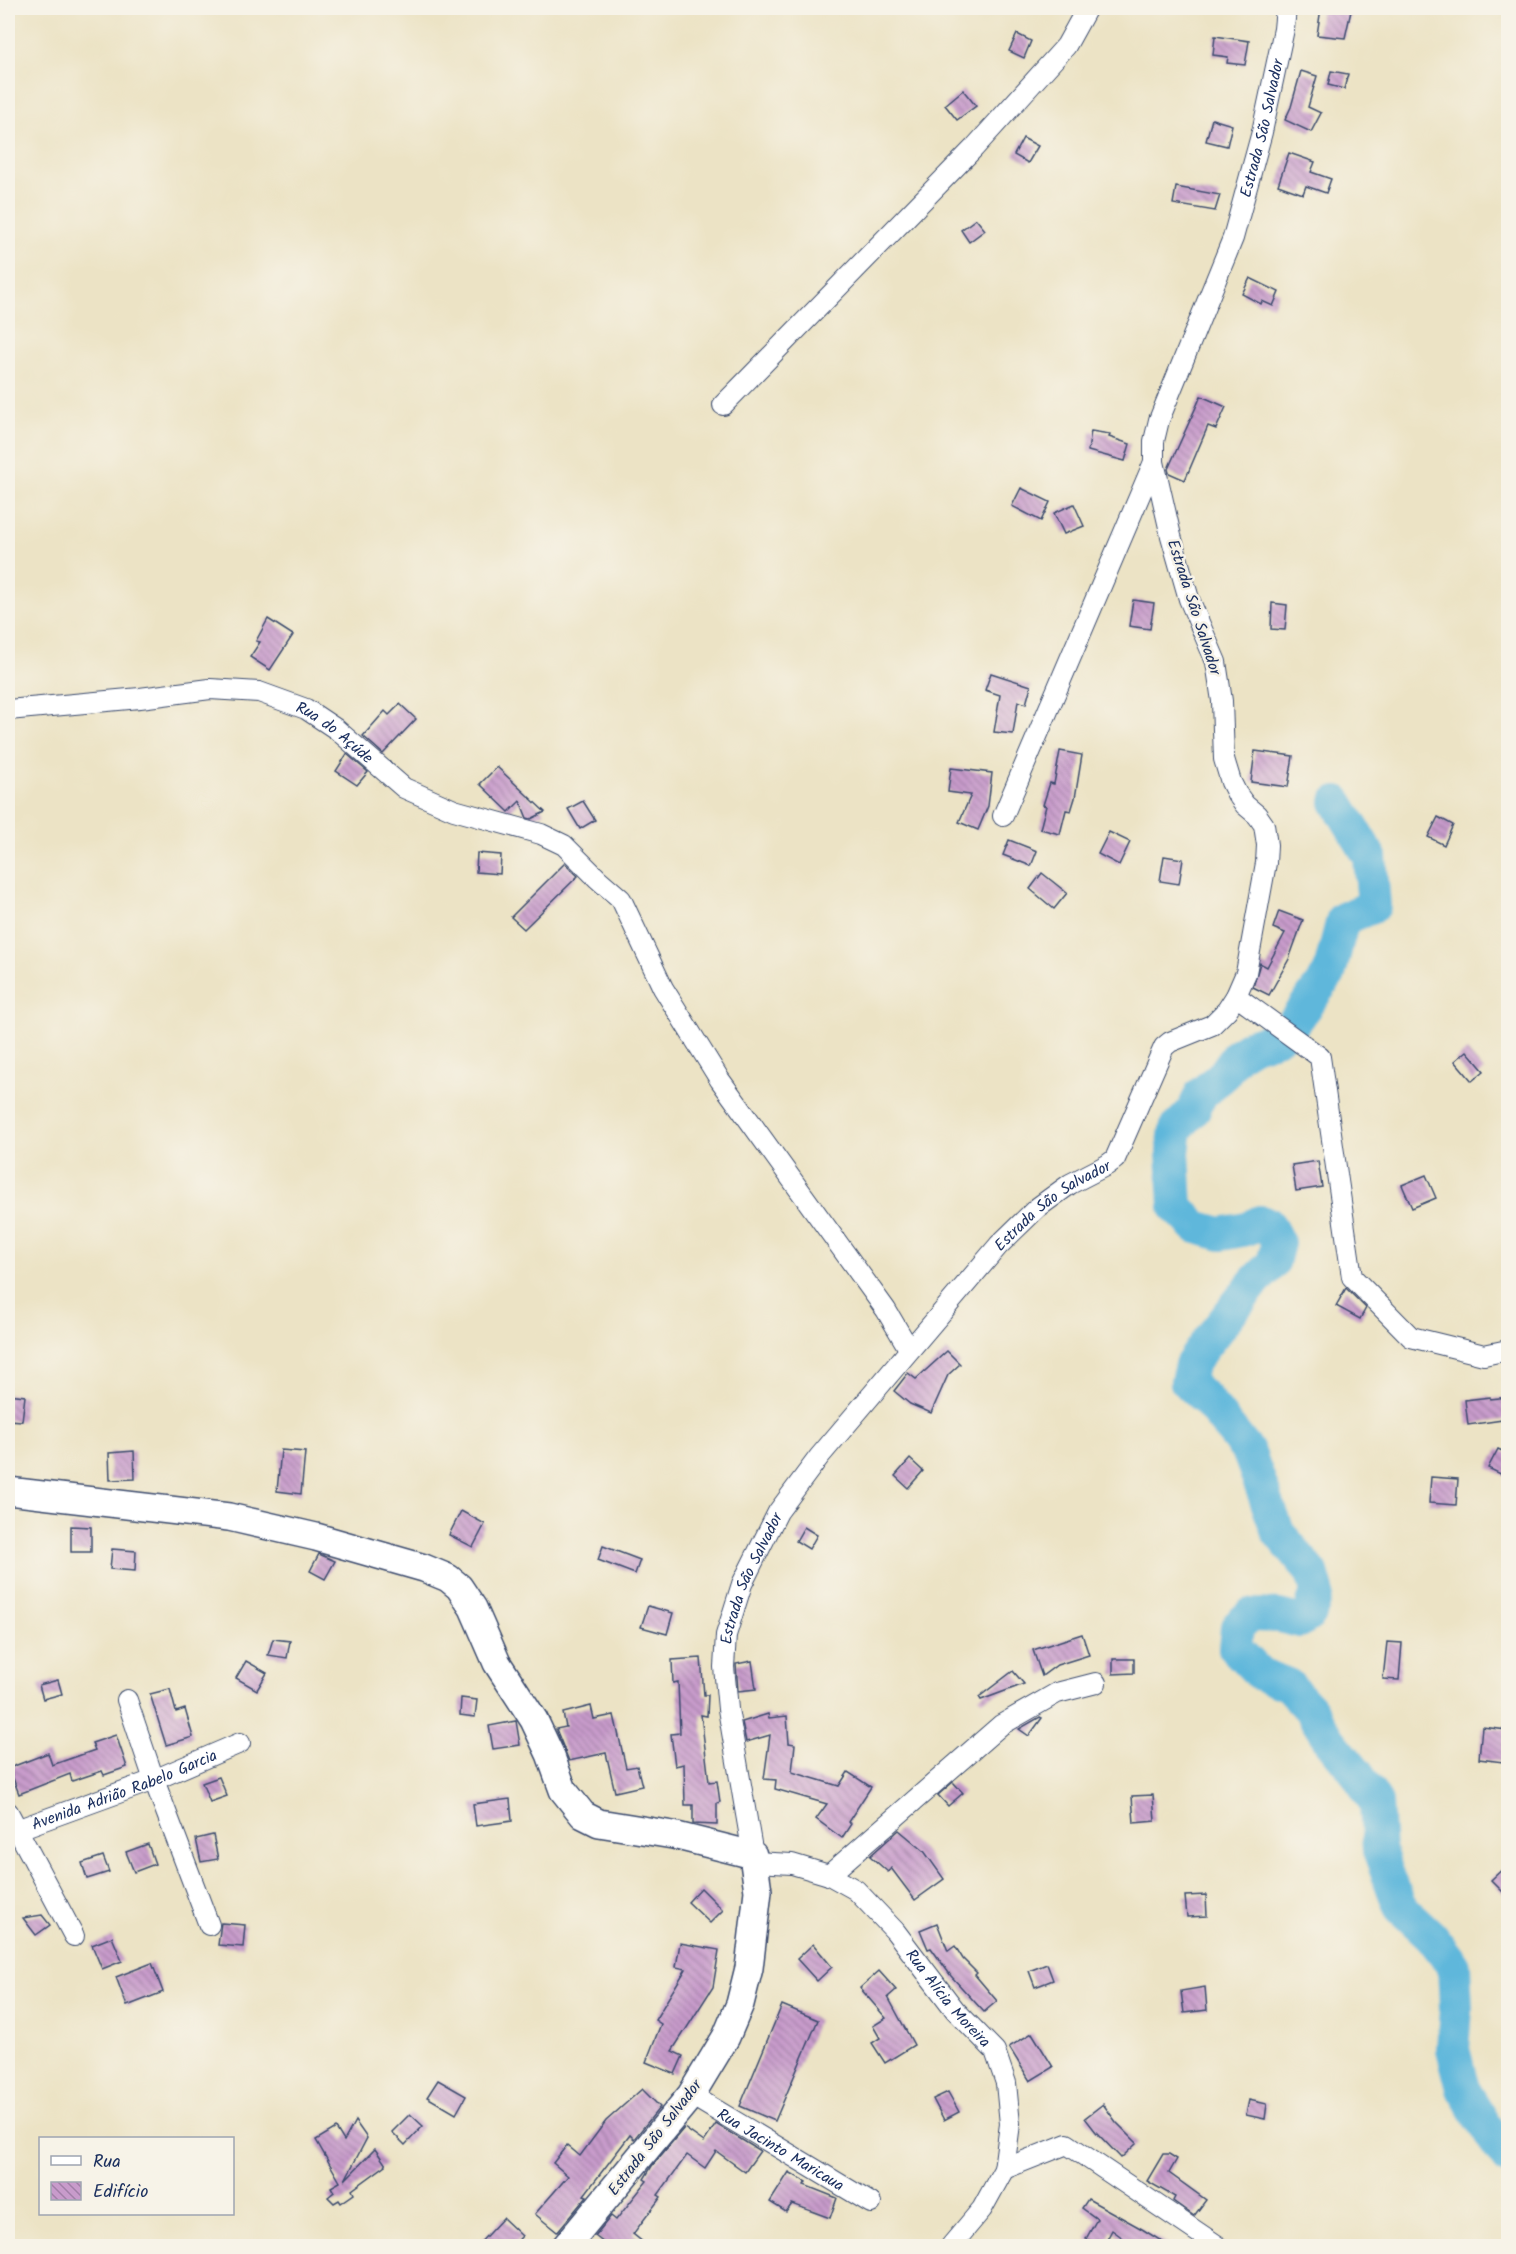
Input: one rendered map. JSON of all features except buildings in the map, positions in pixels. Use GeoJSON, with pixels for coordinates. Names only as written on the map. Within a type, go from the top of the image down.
{"type":"FeatureCollection","features":[{"type":"Feature","properties":{"kind":"street"},"geometry":{"type":"LineString","coordinates":[[723,405],[974,148],[1066,46],[1087,8]]}},
{"type":"Feature","properties":{"kind":"street","name":"Estrada São Salvador"},"geometry":{"type":"LineString","coordinates":[[566,2247],[691,2095],[726,2037],[740,2004],[749,1968],[758,1891],[728,1709],[724,1667],[726,1635],[742,1584],[778,1512],[819,1457],[999,1245],[1037,1208],[1070,1184],[1107,1165],[1115,1158],[1164,1047],[1170,1042],[1212,1025],[1227,1010],[1246,973],[1266,863],[1267,845],[1264,825],[1257,815],[1245,805],[1231,782],[1224,759],[1222,701],[1216,662],[1189,599],[1171,536],[1154,462],[1154,441],[1159,420],[1233,238],[1262,132],[1284,29],[1286,8]]}},
{"type":"Feature","properties":{"kind":"street"},"geometry":{"type":"LineString","coordinates":[[1003,816],[1154,462]]}},
{"type":"Feature","properties":{"kind":"street","name":"Rua do Açúde"},"geometry":{"type":"LineString","coordinates":[[8,710],[210,689],[259,692],[306,710],[336,729],[404,788],[454,810],[541,834],[564,844],[621,899],[663,987],[720,1080],[886,1310],[909,1349]]}},
{"type":"Feature","properties":{"kind":"street"},"geometry":{"type":"LineString","coordinates":[[1236,996],[1320,1057],[1352,1277],[1411,1337],[1484,1355],[1509,1350]]}},
{"type":"Feature","properties":{"kind":"street"},"geometry":{"type":"LineString","coordinates":[[8,1491],[229,1517],[327,1540],[424,1568],[448,1578],[459,1587],[473,1608],[497,1664],[534,1720],[563,1790],[583,1815],[599,1822],[674,1836],[754,1858]]}},
{"type":"Feature","properties":{"kind":"street"},"geometry":{"type":"LineString","coordinates":[[829,1875],[1001,1725],[1057,1693],[1096,1683]]}},
{"type":"Feature","properties":{"kind":"street"},"geometry":{"type":"LineString","coordinates":[[128,1700],[154,1780],[209,1925]]}},
{"type":"Feature","properties":{"kind":"street","name":"Avenida Adrião Rabelo Garcia"},"geometry":{"type":"LineString","coordinates":[[10,1825],[154,1780],[240,1743]]}},
{"type":"Feature","properties":{"kind":"street"},"geometry":{"type":"LineString","coordinates":[[10,1825],[74,1936]]}},
{"type":"Feature","properties":{"kind":"street","name":"Rua Alícia Moreira"},"geometry":{"type":"LineString","coordinates":[[754,1858],[792,1864],[829,1875],[856,1890],[895,1931],[955,2010],[995,2051],[1006,2083],[1010,2124],[1004,2169],[982,2209],[951,2247]]}},
{"type":"Feature","properties":{"kind":"street","name":"Rua Jacinto Maricaua"},"geometry":{"type":"LineString","coordinates":[[691,2095],[871,2203]]}},
{"type":"Feature","properties":{"kind":"street"},"geometry":{"type":"LineString","coordinates":[[1004,2169],[1067,2144],[1218,2247]]}},
{"type":"Feature","properties":{"kind":"waterway"},"geometry":{"type":"LineString","coordinates":[[1337,802],[1370,857],[1374,906],[1343,919],[1329,974],[1290,1027],[1278,1037],[1253,1045],[1237,1055],[1224,1074],[1201,1094],[1193,1111],[1176,1129],[1173,1152],[1176,1207],[1196,1227],[1221,1234],[1247,1229],[1260,1222],[1268,1224],[1278,1243],[1273,1263],[1255,1281],[1201,1350],[1191,1365],[1187,1382],[1206,1399],[1249,1453],[1278,1532],[1312,1573],[1317,1591],[1310,1614],[1300,1621],[1279,1616],[1250,1615],[1237,1627],[1235,1648],[1260,1674],[1288,1685],[1310,1709],[1330,1741],[1358,1775],[1376,1803],[1379,1851],[1400,1907],[1431,1936],[1454,1966],[1456,2008],[1453,2049],[1463,2089],[1508,2159]]}}]}
